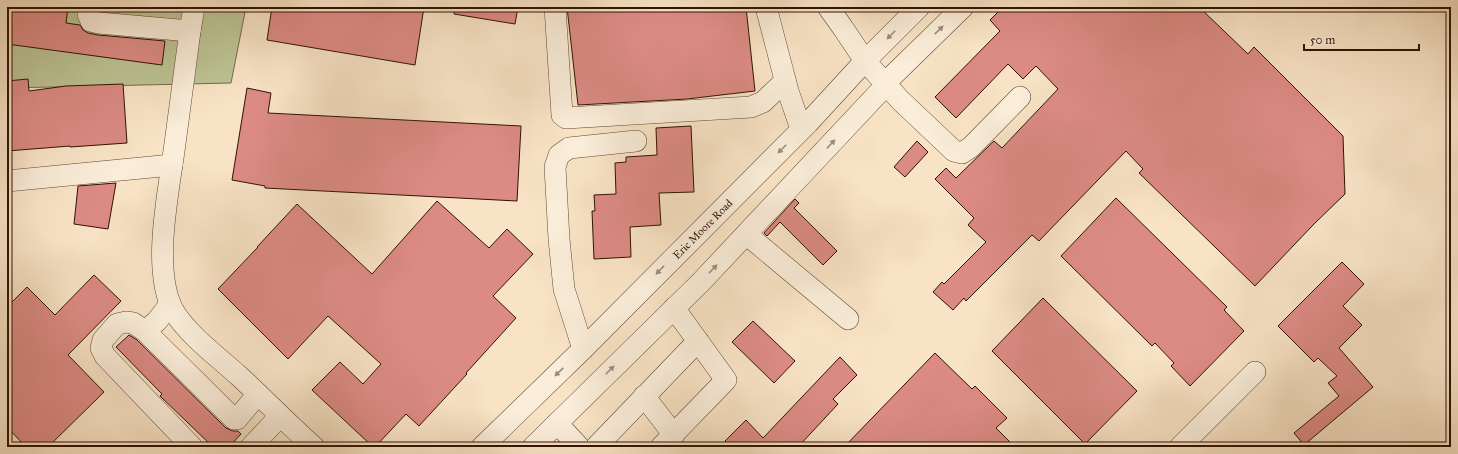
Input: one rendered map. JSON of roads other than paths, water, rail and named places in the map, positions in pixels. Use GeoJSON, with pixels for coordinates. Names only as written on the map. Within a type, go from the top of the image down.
{"type":"FeatureCollection","features":[{"type":"Feature","properties":{"kind":"street"},"geometry":{"type":"LineString","coordinates":[[90,7],[88,14],[91,21],[99,23],[190,31]]}},
{"type":"Feature","properties":{"kind":"street"},"geometry":{"type":"LineString","coordinates":[[194,7],[166,201],[162,268],[170,304],[174,312],[196,339],[258,394],[314,447]]}},
{"type":"Feature","properties":{"kind":"street"},"geometry":{"type":"LineString","coordinates":[[555,7],[562,115],[566,118],[751,107],[763,102],[785,81]]}},
{"type":"Feature","properties":{"kind":"street"},"geometry":{"type":"LineString","coordinates":[[766,7],[785,81],[801,129]]}},
{"type":"Feature","properties":{"kind":"street"},"geometry":{"type":"LineString","coordinates":[[828,7],[865,61],[900,100],[954,151],[962,153],[971,147],[1020,97]]}},
{"type":"Feature","properties":{"kind":"street","name":"Eric Moore Road"},"geometry":{"type":"LineString","coordinates":[[482,447],[583,349],[801,129],[865,61],[919,7]]}},
{"type":"Feature","properties":{"kind":"street"},"geometry":{"type":"LineString","coordinates":[[533,447],[674,308],[746,234],[886,85],[886,83],[963,7]]}},
{"type":"Feature","properties":{"kind":"street"},"geometry":{"type":"LineString","coordinates":[[583,349],[564,289],[559,239],[555,167],[559,155],[569,148],[636,141]]}},
{"type":"Feature","properties":{"kind":"street"},"geometry":{"type":"LineString","coordinates":[[7,181],[172,165]]}},
{"type":"Feature","properties":{"kind":"street"},"geometry":{"type":"LineString","coordinates":[[746,234],[848,319]]}},
{"type":"Feature","properties":{"kind":"street"},"geometry":{"type":"LineString","coordinates":[[145,331],[156,321],[170,304]]}},
{"type":"Feature","properties":{"kind":"street"},"geometry":{"type":"LineString","coordinates":[[644,396],[668,441],[726,380],[674,308]]}},
{"type":"Feature","properties":{"kind":"street"},"geometry":{"type":"LineString","coordinates":[[192,447],[105,356],[101,348],[103,340],[117,324],[126,322],[133,323],[145,331],[234,419],[237,419],[258,394]]}},
{"type":"Feature","properties":{"kind":"street"},"geometry":{"type":"LineString","coordinates":[[596,447],[698,341]]}},
{"type":"Feature","properties":{"kind":"street"},"geometry":{"type":"LineString","coordinates":[[1180,447],[1255,372]]}},
{"type":"Feature","properties":{"kind":"street"},"geometry":{"type":"LineString","coordinates":[[251,447],[280,416]]}},
{"type":"Feature","properties":{"kind":"street"},"geometry":{"type":"LineString","coordinates":[[557,423],[579,447]]}}]}
